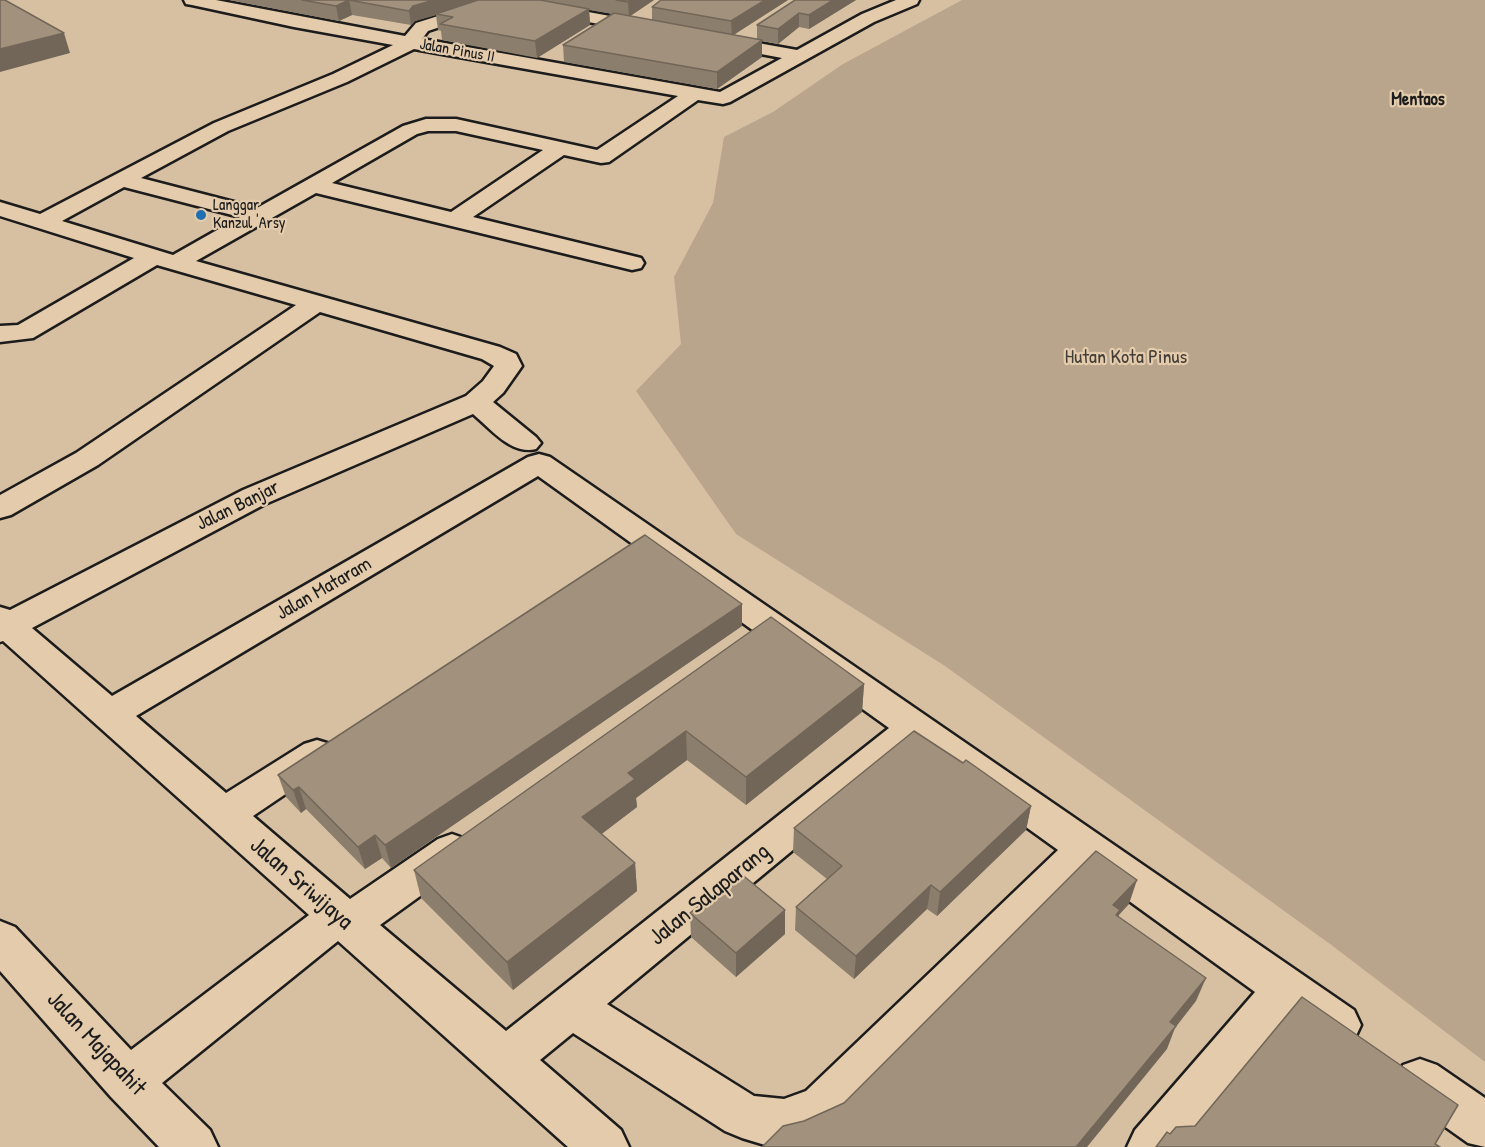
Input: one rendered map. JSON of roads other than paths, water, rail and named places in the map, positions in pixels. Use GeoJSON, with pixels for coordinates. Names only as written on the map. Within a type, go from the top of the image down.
{"type":"FeatureCollection","features":[{"type":"Feature","properties":{"kind":"street","name":"Jalan Pinus II"},"geometry":{"type":"LineString","coordinates":[[192,0],[412,43],[722,98],[802,56]]}},
{"type":"Feature","properties":{"kind":"street"},"geometry":{"type":"LineString","coordinates":[[700,38],[802,56],[868,18],[911,0]]}},
{"type":"Feature","properties":{"kind":"street"},"geometry":{"type":"LineString","coordinates":[[40,223],[221,127],[340,78],[412,43],[416,32],[422,27],[494,4]]}},
{"type":"Feature","properties":{"kind":"street"},"geometry":{"type":"LineString","coordinates":[[369,35],[431,5]]}},
{"type":"Feature","properties":{"kind":"street"},"geometry":{"type":"LineString","coordinates":[[525,6],[666,31]]}},
{"type":"Feature","properties":{"kind":"street"},"geometry":{"type":"LineString","coordinates":[[632,25],[651,12]]}},
{"type":"Feature","properties":{"kind":"street"},"geometry":{"type":"LineString","coordinates":[[586,38],[613,21]]}},
{"type":"Feature","properties":{"kind":"street"},"geometry":{"type":"LineString","coordinates":[[735,44],[755,31]]}},
{"type":"Feature","properties":{"kind":"street"},"geometry":{"type":"LineString","coordinates":[[540,66],[567,49]]}},
{"type":"Feature","properties":{"kind":"street"},"geometry":{"type":"LineString","coordinates":[[12,333],[258,215],[410,130],[426,125],[456,125],[601,157],[695,93]]}},
{"type":"Feature","properties":{"kind":"street"},"geometry":{"type":"LineString","coordinates":[[454,220],[559,149]]}},
{"type":"Feature","properties":{"kind":"street"},"geometry":{"type":"LineString","coordinates":[[122,180],[258,215]]}},
{"type":"Feature","properties":{"kind":"street"},"geometry":{"type":"LineString","coordinates":[[311,185],[632,263]]}},
{"type":"Feature","properties":{"kind":"street"},"geometry":{"type":"LineString","coordinates":[[0,209],[40,223],[315,304],[491,353],[506,360],[508,366],[494,387],[476,402],[632,549],[757,637],[915,728],[1485,1126]]}},
{"type":"Feature","properties":{"kind":"street"},"geometry":{"type":"LineString","coordinates":[[0,508],[87,459],[315,304]]}},
{"type":"Feature","properties":{"kind":"street","name":"Jalan Banjar"},"geometry":{"type":"LineString","coordinates":[[3,625],[254,497],[476,402]]}},
{"type":"Feature","properties":{"kind":"street","name":"Jalan Mataram"},"geometry":{"type":"LineString","coordinates":[[110,715],[532,453]]}},
{"type":"Feature","properties":{"kind":"street","name":"Jalan Sriwijaya"},"geometry":{"type":"LineString","coordinates":[[3,625],[110,715],[604,1147]]}},
{"type":"Feature","properties":{"kind":"street","name":"Jalan Salaparang"},"geometry":{"type":"LineString","coordinates":[[504,1061],[915,728]]}},
{"type":"Feature","properties":{"kind":"street"},"geometry":{"type":"LineString","coordinates":[[223,815],[341,738]]}},
{"type":"Feature","properties":{"kind":"street"},"geometry":{"type":"LineString","coordinates":[[128,1081],[343,920],[483,830]]}},
{"type":"Feature","properties":{"kind":"street"},"geometry":{"type":"LineString","coordinates":[[572,1007],[742,1115],[767,1123],[800,1120],[823,1107],[1086,849]]}},
{"type":"Feature","properties":{"kind":"street","name":"Jalan Majapahit"},"geometry":{"type":"LineString","coordinates":[[0,940],[128,1081],[193,1147]]}},
{"type":"Feature","properties":{"kind":"street"},"geometry":{"type":"LineString","coordinates":[[1152,1147],[1286,989]]}},
{"type":"Feature","properties":{"kind":"place","name":"Langgar Kanzul 'Arsy"},"geometry":{"type":"Point","coordinates":[201,215]}},
{"type":"Feature","properties":{"kind":"district","name":"Mentaos"},"geometry":{"type":"Point","coordinates":[1418,100]}},
{"type":"Feature","properties":{"kind":"park label","name":"Hutan Kota Pinus"},"geometry":{"type":"Point","coordinates":[1126,358]}}]}
